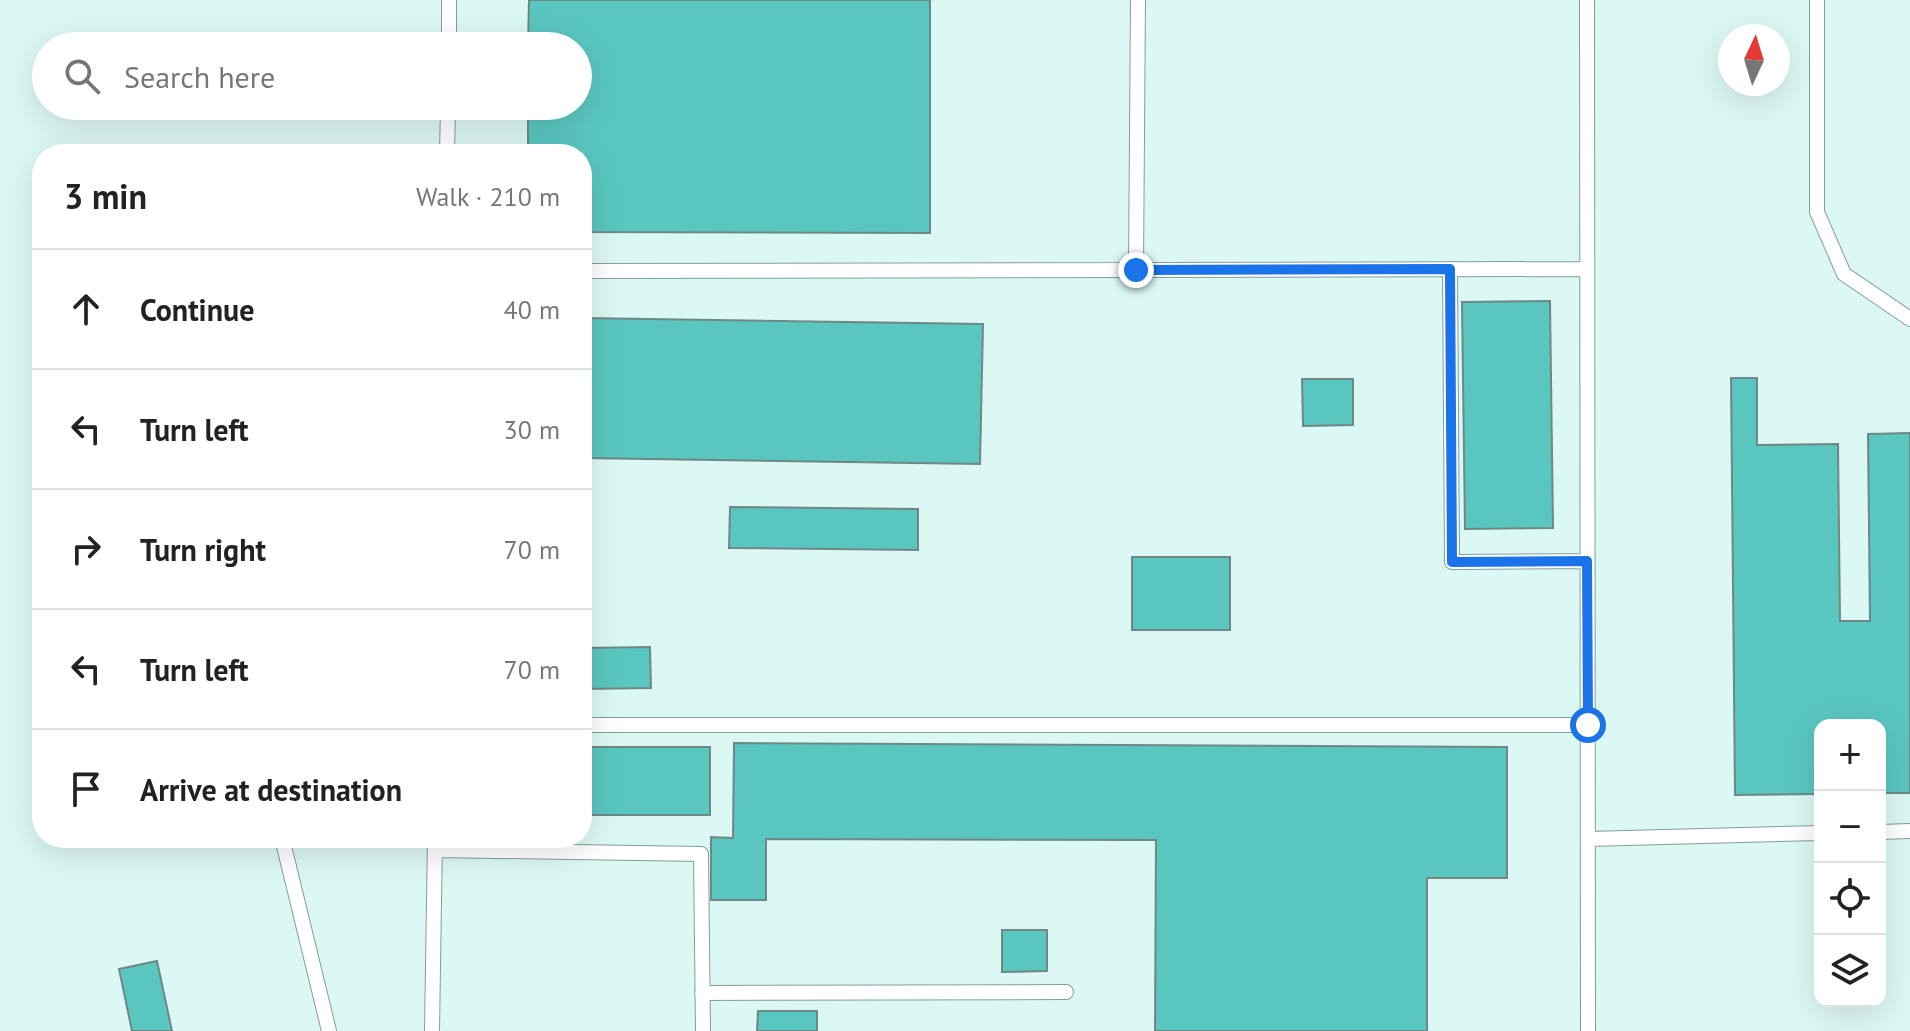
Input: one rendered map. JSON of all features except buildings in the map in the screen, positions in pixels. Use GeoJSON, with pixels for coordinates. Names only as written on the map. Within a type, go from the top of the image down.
{"type":"FeatureCollection","features":[{"type":"Feature","properties":{"kind":"lane"},"geometry":{"type":"LineString","coordinates":[[449,0],[449,32]]}},
{"type":"Feature","properties":{"kind":"lane"},"geometry":{"type":"LineString","coordinates":[[1136,270],[1138,0]]}},
{"type":"Feature","properties":{"kind":"lane"},"geometry":{"type":"LineString","coordinates":[[1587,0],[1588,1031]]}},
{"type":"Feature","properties":{"kind":"lane"},"geometry":{"type":"LineString","coordinates":[[1817,0],[1817,212],[1844,274],[1910,319]]}},
{"type":"Feature","properties":{"kind":"lane"},"geometry":{"type":"LineString","coordinates":[[447,144],[448,120]]}},
{"type":"Feature","properties":{"kind":"lane"},"geometry":{"type":"LineString","coordinates":[[1450,269],[1452,562],[1587,561]]}},
{"type":"Feature","properties":{"kind":"lane"},"geometry":{"type":"LineString","coordinates":[[592,271],[1587,269]]}},
{"type":"Feature","properties":{"kind":"lane"},"geometry":{"type":"LineString","coordinates":[[592,725],[1588,725]]}},
{"type":"Feature","properties":{"kind":"lane"},"geometry":{"type":"LineString","coordinates":[[1886,832],[1910,831]]}},
{"type":"Feature","properties":{"kind":"lane"},"geometry":{"type":"LineString","coordinates":[[1588,839],[1814,833]]}},
{"type":"Feature","properties":{"kind":"lane"},"geometry":{"type":"LineString","coordinates":[[284,848],[329,1031]]}},
{"type":"Feature","properties":{"kind":"lane"},"geometry":{"type":"LineString","coordinates":[[432,1031],[435,848]]}},
{"type":"Feature","properties":{"kind":"lane"},"geometry":{"type":"LineString","coordinates":[[541,848],[701,854],[703,1031]]}},
{"type":"Feature","properties":{"kind":"lane"},"geometry":{"type":"LineString","coordinates":[[702,993],[1066,992]]}},
{"type":"Feature","properties":{"kind":"route"},"geometry":{"type":"LineString","coordinates":[[1136,270],[1450,269],[1452,562],[1587,561],[1588,725]]}}]}
